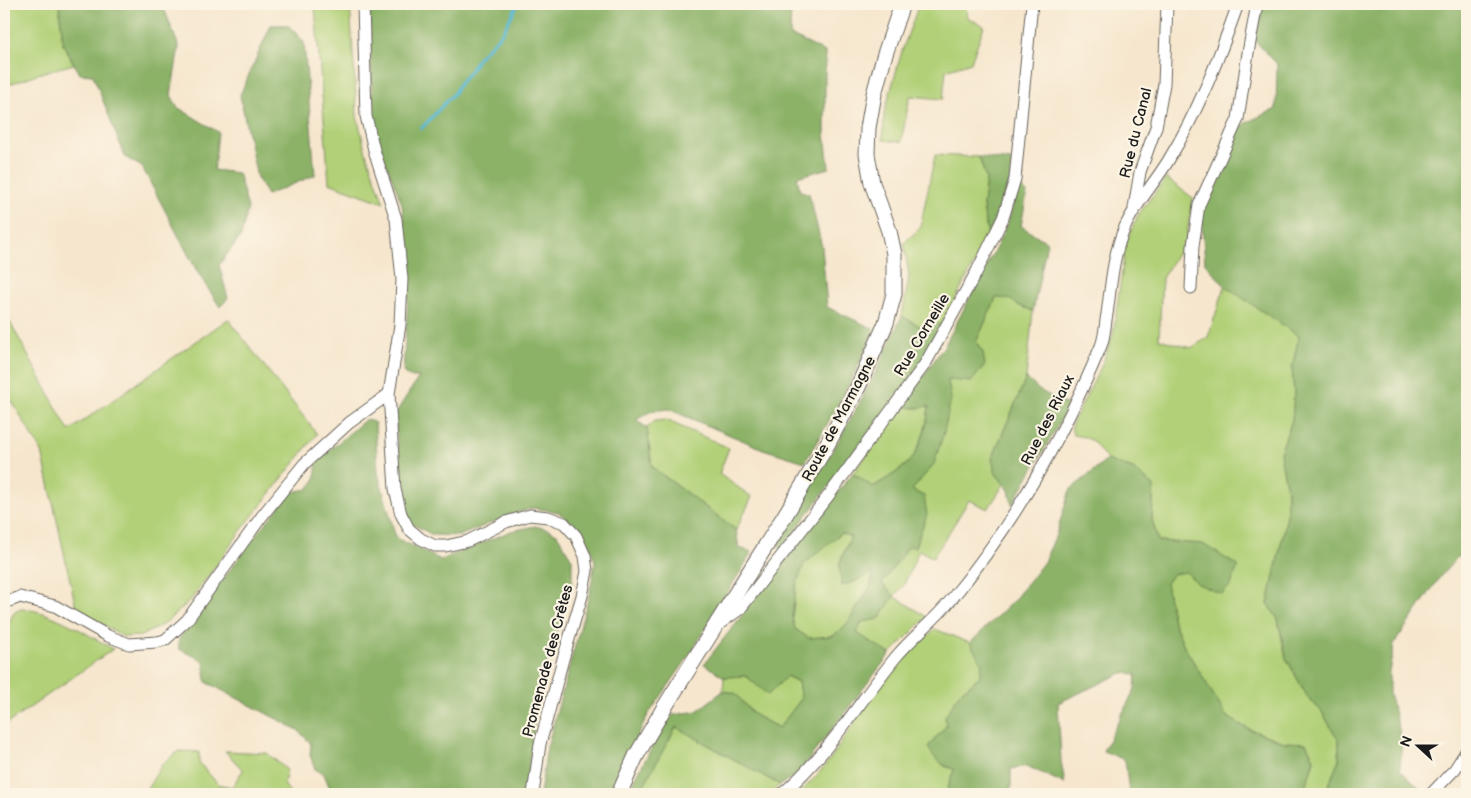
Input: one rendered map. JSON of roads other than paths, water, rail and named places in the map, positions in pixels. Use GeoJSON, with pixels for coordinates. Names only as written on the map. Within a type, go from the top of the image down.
{"type":"FeatureCollection","features":[{"type":"Feature","properties":{"kind":"street","name":"Promenade des Crêtes"},"geometry":{"type":"LineString","coordinates":[[363,4],[366,116],[374,150],[396,219],[402,279],[400,325],[389,394],[395,489],[401,514],[408,529],[421,539],[435,546],[446,546],[468,541],[506,522],[530,515],[548,517],[564,523],[576,536],[585,556],[587,571],[582,596],[540,744],[533,794]]}},
{"type":"Feature","properties":{"kind":"street","name":"Route de Marmagne"},"geometry":{"type":"LineString","coordinates":[[619,794],[636,756],[664,708],[788,512],[828,443],[858,386],[886,322],[894,294],[894,254],[889,232],[872,183],[867,154],[868,128],[874,94],[884,57],[902,4]]}},
{"type":"Feature","properties":{"kind":"street","name":"Rue Corneille"},"geometry":{"type":"LineString","coordinates":[[716,627],[740,609],[829,496],[925,364],[977,271],[1003,218],[1015,179],[1032,4]]}},
{"type":"Feature","properties":{"kind":"street","name":"Rue du Canal"},"geometry":{"type":"LineString","coordinates":[[1133,210],[1140,172],[1156,127],[1164,84],[1167,4]]}},
{"type":"Feature","properties":{"kind":"street","name":"Rue des Riaux"},"geometry":{"type":"LineString","coordinates":[[782,794],[820,757],[899,652],[948,603],[991,549],[1016,512],[1070,414],[1103,342],[1119,241],[1133,210],[1168,161],[1189,122],[1213,72],[1238,4]]}},
{"type":"Feature","properties":{"kind":"street"},"geometry":{"type":"LineString","coordinates":[[1191,288],[1193,246],[1199,206],[1238,119],[1257,4]]}},
{"type":"Feature","properties":{"kind":"street"},"geometry":{"type":"LineString","coordinates":[[10,601],[20,597],[55,606],[108,636],[129,644],[165,640],[187,620],[262,516],[304,464],[350,422],[389,394]]}},
{"type":"Feature","properties":{"kind":"street"},"geometry":{"type":"LineString","coordinates":[[1435,793],[1455,769],[1467,750]]}},
{"type":"Feature","properties":{"kind":"waterway"},"geometry":{"type":"LineString","coordinates":[[421,129],[454,93],[478,58],[502,33],[518,4]]}}]}
